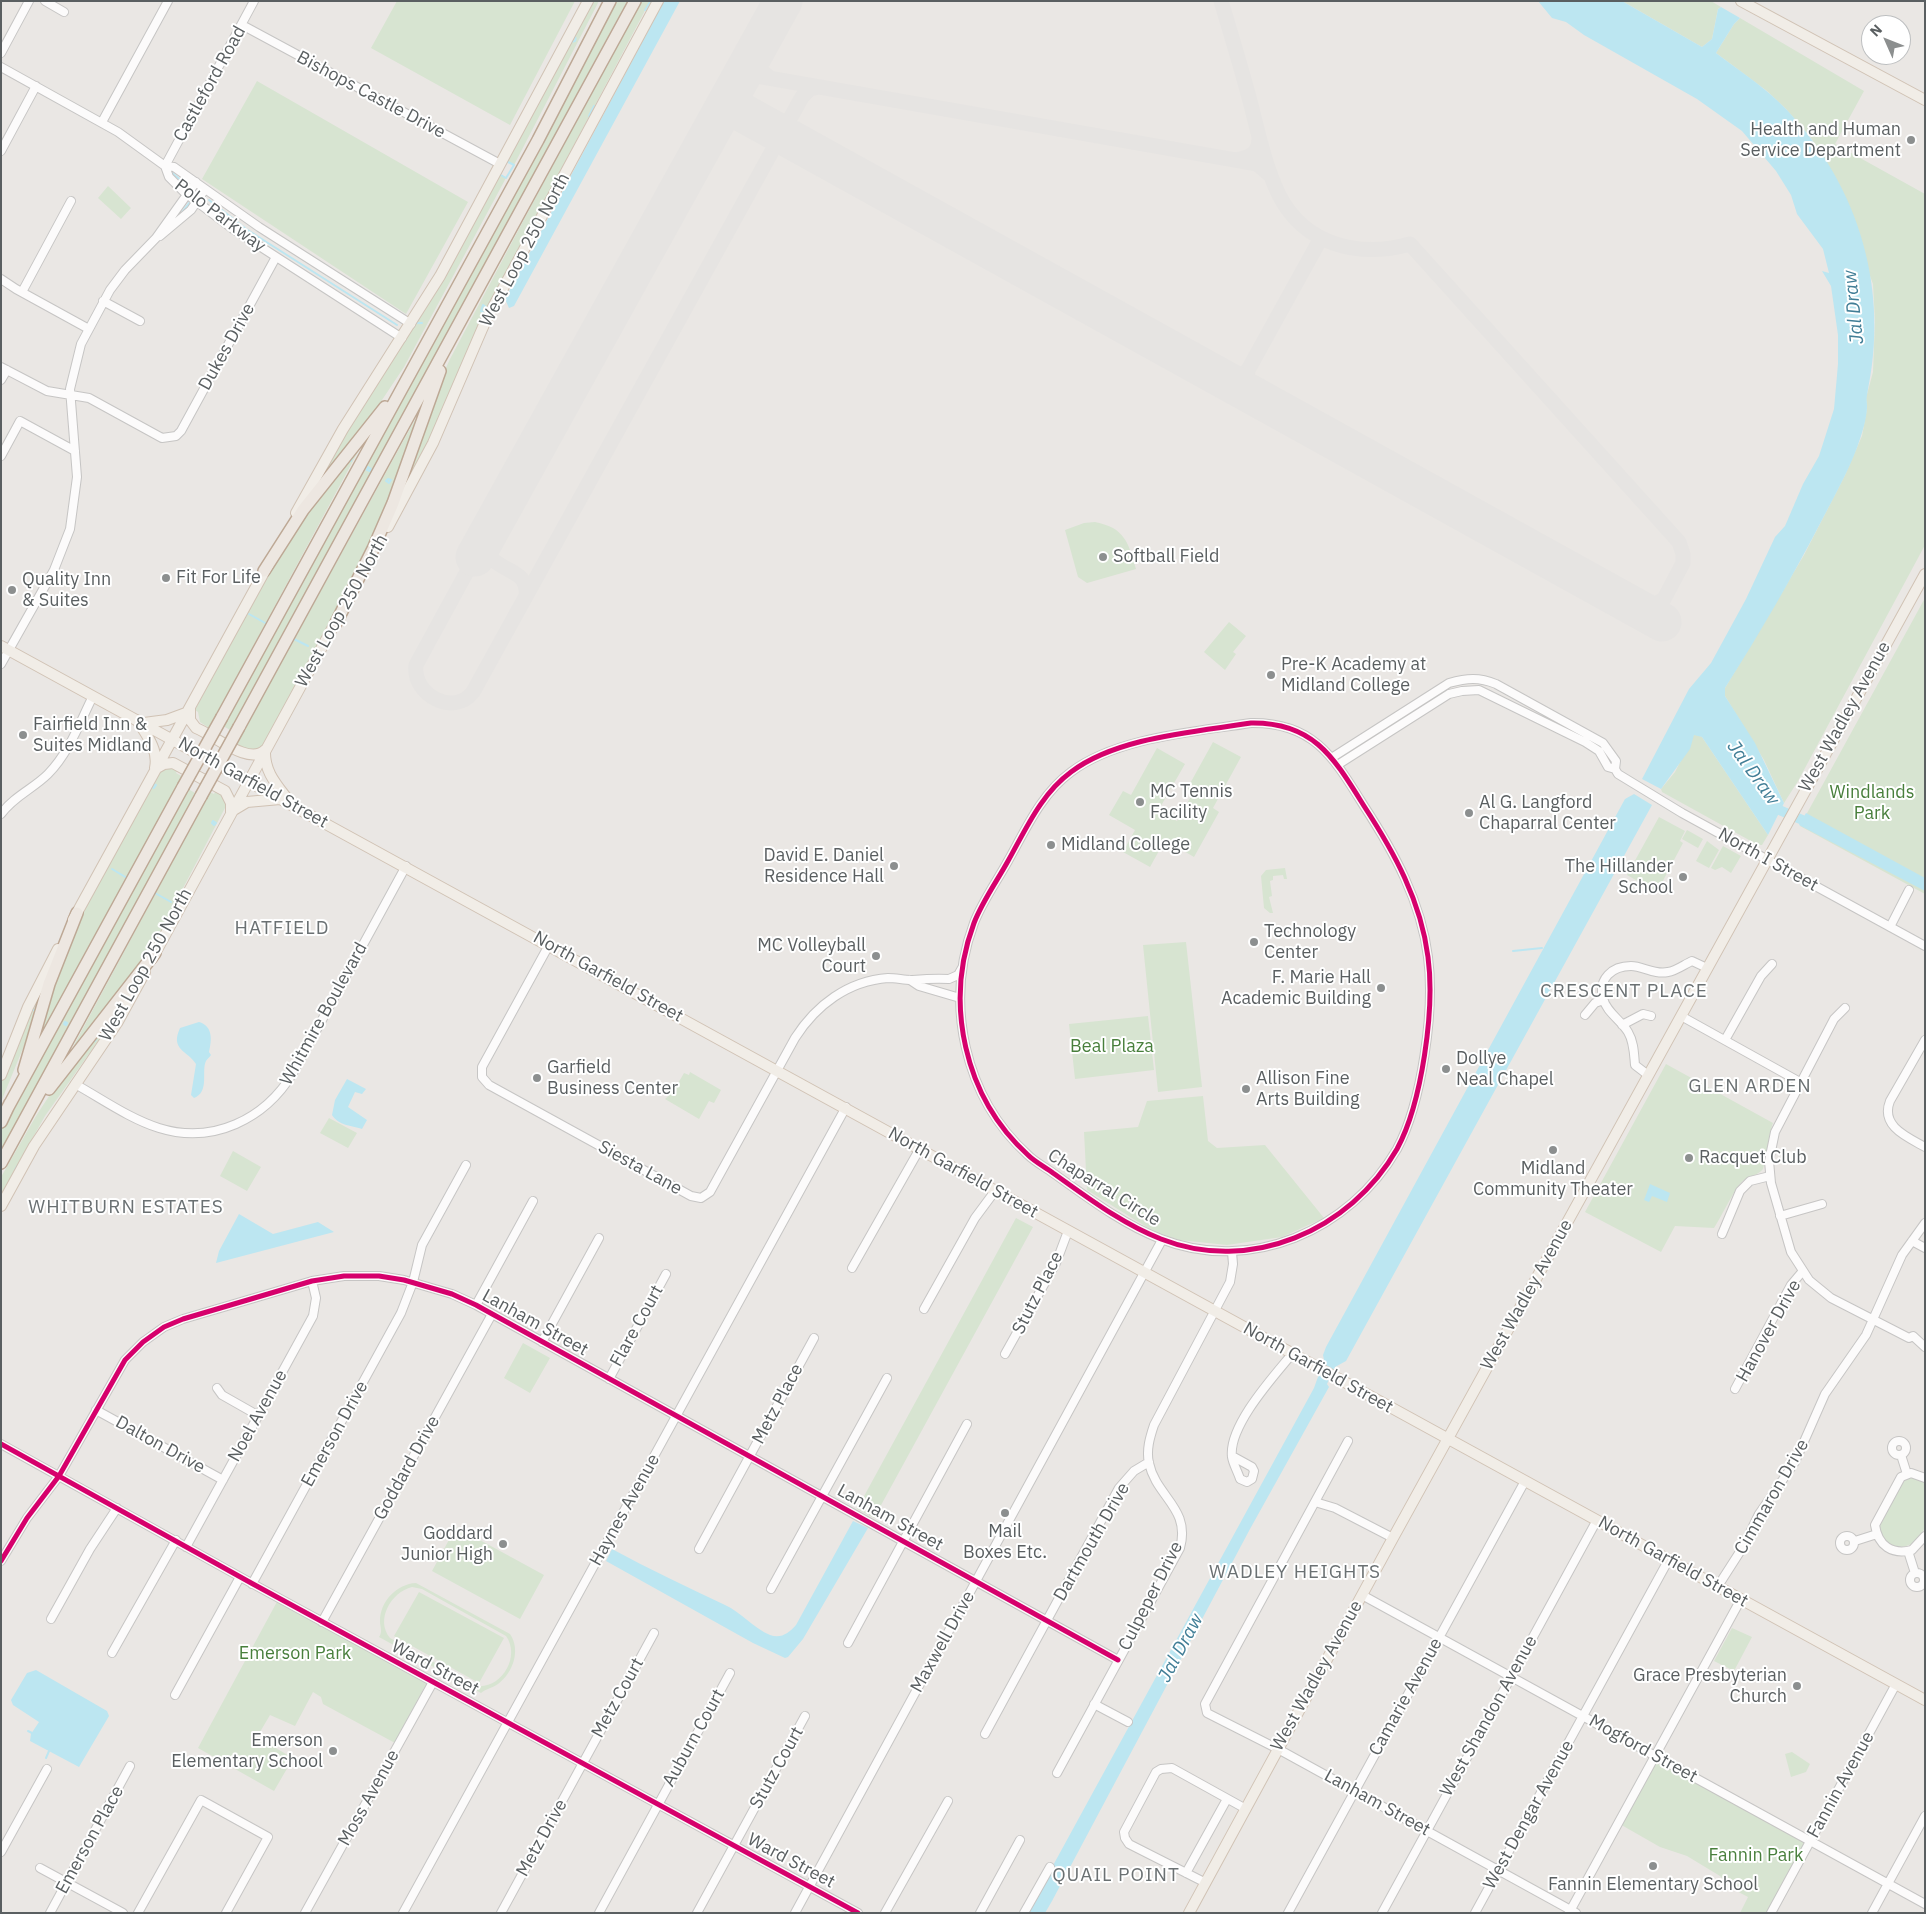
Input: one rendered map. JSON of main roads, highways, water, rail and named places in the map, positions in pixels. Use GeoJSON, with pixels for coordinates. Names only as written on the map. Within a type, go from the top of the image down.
{"type":"FeatureCollection","features":[{"type":"Feature","properties":{"kind":"highway"},"geometry":{"type":"LineString","coordinates":[[1,1122],[538,140],[608,1]]}},
{"type":"Feature","properties":{"kind":"highway"},"geometry":{"type":"LineString","coordinates":[[4,1159],[635,1]]}},
{"type":"Feature","properties":{"kind":"highway"},"geometry":{"type":"LineString","coordinates":[[336,622],[373,549],[392,503],[454,333]]}},
{"type":"Feature","properties":{"kind":"highway"},"geometry":{"type":"LineString","coordinates":[[264,571],[303,510],[389,402],[414,365]]}},
{"type":"Feature","properties":{"kind":"highway"},"geometry":{"type":"LineString","coordinates":[[8,1109],[26,1064],[33,1034],[56,964],[77,913]]}},
{"type":"Feature","properties":{"kind":"highway"},"geometry":{"type":"LineString","coordinates":[[4,1159],[65,1066],[155,953]]}},
{"type":"Feature","properties":{"kind":"main road"},"geometry":{"type":"LineString","coordinates":[[1,1075],[28,1008],[77,913],[172,739],[343,429],[440,276],[588,1]]}},
{"type":"Feature","properties":{"kind":"main road","name":"West Loop 250 North"},"geometry":{"type":"LineString","coordinates":[[1,1206],[34,1146],[117,1023],[336,622],[433,443],[486,320],[658,1]]}},
{"type":"Feature","properties":{"kind":"main road"},"geometry":{"type":"LineString","coordinates":[[1742,2],[1925,100]]}},
{"type":"Feature","properties":{"kind":"main road","name":"West Wadley Avenue"},"geometry":{"type":"LineString","coordinates":[[1189,1913],[1393,1538],[1925,574]]}},
{"type":"Feature","properties":{"kind":"main road","name":"North Garfield Street"},"geometry":{"type":"LineString","coordinates":[[5,648],[846,1107],[919,1150],[1925,1700]]}},
{"type":"Feature","properties":{"kind":"main road"},"geometry":{"type":"LineString","coordinates":[[155,771],[156,754],[140,721],[169,719],[188,710]]}},
{"type":"Feature","properties":{"kind":"main road"},"geometry":{"type":"LineString","coordinates":[[188,710],[190,720],[196,728],[248,755],[260,755],[266,749]]}},
{"type":"Feature","properties":{"kind":"main road"},"geometry":{"type":"LineString","coordinates":[[266,749],[265,759],[269,775],[292,804]]}},
{"type":"Feature","properties":{"kind":"main road"},"geometry":{"type":"LineString","coordinates":[[155,771],[164,764],[173,763],[224,791],[231,803],[231,812]]}},
{"type":"Feature","properties":{"kind":"main road"},"geometry":{"type":"LineString","coordinates":[[231,812],[247,802],[282,799]]}},
{"type":"Feature","properties":{"kind":"water"},"geometry":{"type":"Polygon","coordinates":[[[664,1],[680,1],[514,306],[509,308],[505,299],[664,1]]]}},
{"type":"Feature","properties":{"kind":"water"},"geometry":{"type":"Polygon","coordinates":[[[1538,1],[1622,1],[1702,47],[1712,39],[1718,9],[1721,7],[1740,18],[1734,24],[1716,53],[1779,102],[1812,140],[1834,173],[1850,207],[1863,243],[1871,280],[1874,318],[1873,356],[1862,432],[1849,468],[1812,540],[1725,688],[1725,696],[1755,743],[1784,803],[1768,835],[1702,737],[1694,735],[1690,749],[1661,789],[1642,779],[1689,689],[1711,663],[1746,599],[1775,537],[1785,526],[1803,484],[1819,456],[1834,409],[1838,364],[1838,335],[1831,286],[1822,271],[1829,273],[1823,249],[1797,214],[1791,195],[1776,171],[1742,131],[1697,99],[1584,35],[1566,22],[1552,18],[1538,1]]]}},
{"type":"Feature","properties":{"kind":"water"},"geometry":{"type":"Polygon","coordinates":[[[1634,794],[1652,805],[1346,1361],[1335,1367],[1327,1384],[1329,1387],[1250,1529],[1052,1901],[1045,1913],[1027,1913],[1314,1388],[1324,1360],[1323,1355],[1326,1347],[1625,799],[1634,794]]]}},
{"type":"Feature","properties":{"kind":"water"},"geometry":{"type":"Polygon","coordinates":[[[1806,813],[1925,878],[1925,891],[1799,825],[1806,813]]]}},
{"type":"Feature","properties":{"kind":"water"},"geometry":{"type":"Polygon","coordinates":[[[199,1022],[204,1024],[209,1030],[211,1043],[209,1052],[211,1055],[206,1060],[204,1086],[199,1095],[194,1098],[191,1095],[196,1064],[178,1045],[177,1035],[180,1028],[199,1022]]]}},
{"type":"Feature","properties":{"kind":"water"},"geometry":{"type":"Polygon","coordinates":[[[347,1079],[366,1089],[362,1094],[355,1092],[348,1107],[367,1120],[362,1129],[342,1123],[332,1115],[335,1100],[347,1079]]]}},
{"type":"Feature","properties":{"kind":"water"},"geometry":{"type":"Polygon","coordinates":[[[1650,1184],[1670,1193],[1667,1202],[1652,1196],[1649,1202],[1644,1200],[1650,1184]]]}},
{"type":"Feature","properties":{"kind":"water"},"geometry":{"type":"Polygon","coordinates":[[[239,1214],[273,1234],[318,1222],[334,1232],[216,1263],[219,1251],[239,1214]]]}},
{"type":"Feature","properties":{"kind":"water"},"geometry":{"type":"Polygon","coordinates":[[[853,1521],[868,1528],[803,1639],[785,1658],[753,1643],[606,1561],[612,1549],[731,1608],[764,1632],[774,1636],[781,1636],[788,1633],[796,1625],[853,1521]]]}},
{"type":"Feature","properties":{"kind":"water"},"geometry":{"type":"Polygon","coordinates":[[[36,1670],[107,1711],[109,1716],[79,1767],[30,1741],[31,1734],[39,1722],[13,1705],[11,1700],[27,1673],[36,1670]]]}},
{"type":"Feature","properties":{"kind":"waterway"},"geometry":{"type":"LineString","coordinates":[[645,10],[650,2]]}},
{"type":"Feature","properties":{"kind":"waterway"},"geometry":{"type":"LineString","coordinates":[[573,36],[576,39],[573,42],[570,39],[573,36]]}},
{"type":"Feature","properties":{"kind":"waterway"},"geometry":{"type":"LineString","coordinates":[[589,116],[594,106]]}},
{"type":"Feature","properties":{"kind":"waterway"},"geometry":{"type":"LineString","coordinates":[[506,161],[514,165],[506,178],[499,174],[506,161]]}},
{"type":"Feature","properties":{"kind":"waterway"},"geometry":{"type":"LineString","coordinates":[[171,172],[188,186]]}},
{"type":"Feature","properties":{"kind":"waterway"},"geometry":{"type":"LineString","coordinates":[[552,185],[557,177]]}},
{"type":"Feature","properties":{"kind":"waterway"},"geometry":{"type":"LineString","coordinates":[[209,200],[246,229],[397,325]]}},
{"type":"Feature","properties":{"kind":"waterway"},"geometry":{"type":"LineString","coordinates":[[180,215],[189,203]]}},
{"type":"Feature","properties":{"kind":"waterway"},"geometry":{"type":"LineString","coordinates":[[483,305],[487,308],[485,313],[481,311],[483,305]]}},
{"type":"Feature","properties":{"kind":"waterway"},"geometry":{"type":"LineString","coordinates":[[415,323],[422,323]]}},
{"type":"Feature","properties":{"kind":"waterway"},"geometry":{"type":"LineString","coordinates":[[350,457],[352,458],[351,461],[348,460],[350,457]]}},
{"type":"Feature","properties":{"kind":"waterway"},"geometry":{"type":"LineString","coordinates":[[368,467],[371,469],[370,471],[367,470],[368,467]]}},
{"type":"Feature","properties":{"kind":"waterway"},"geometry":{"type":"LineString","coordinates":[[388,479],[391,480],[389,483],[386,481],[388,479]]}},
{"type":"Feature","properties":{"kind":"waterway"},"geometry":{"type":"LineString","coordinates":[[249,614],[267,624]]}},
{"type":"Feature","properties":{"kind":"waterway"},"geometry":{"type":"LineString","coordinates":[[294,639],[308,646]]}},
{"type":"Feature","properties":{"kind":"waterway"},"geometry":{"type":"LineString","coordinates":[[153,784],[156,785],[154,788],[152,787],[153,784]]}},
{"type":"Feature","properties":{"kind":"waterway","name":"Jal Draw"},"geometry":{"type":"LineString","coordinates":[[1771,801],[1777,809],[1814,825]]}},
{"type":"Feature","properties":{"kind":"waterway"},"geometry":{"type":"LineString","coordinates":[[213,821],[216,823],[214,825],[212,823],[213,821]]}},
{"type":"Feature","properties":{"kind":"waterway"},"geometry":{"type":"LineString","coordinates":[[112,869],[127,878]]}},
{"type":"Feature","properties":{"kind":"waterway"},"geometry":{"type":"LineString","coordinates":[[155,893],[171,902]]}},
{"type":"Feature","properties":{"kind":"waterway"},"geometry":{"type":"LineString","coordinates":[[1513,951],[1542,948]]}},
{"type":"Feature","properties":{"kind":"waterway"},"geometry":{"type":"LineString","coordinates":[[33,1005],[37,1008],[36,1010],[31,1010],[33,1005]]}},
{"type":"Feature","properties":{"kind":"waterway"},"geometry":{"type":"LineString","coordinates":[[65,1022],[67,1023],[66,1025],[64,1024],[65,1022]]}},
{"type":"Feature","properties":{"kind":"waterway"},"geometry":{"type":"LineString","coordinates":[[94,1037],[96,1039],[95,1041],[92,1040],[94,1037]]}},
{"type":"Feature","properties":{"kind":"waterway"},"geometry":{"type":"LineString","coordinates":[[15,1170],[17,1166]]}},
{"type":"Feature","properties":{"kind":"waterway"},"geometry":{"type":"LineString","coordinates":[[28,1731],[32,1733]]}},
{"type":"Feature","properties":{"kind":"waterway"},"geometry":{"type":"LineString","coordinates":[[46,1758],[49,1751]]}},
{"type":"Feature","properties":{"kind":"place","name":"Health and Human Service Department"},"geometry":{"type":"Point","coordinates":[1911,140]}},
{"type":"Feature","properties":{"kind":"place","name":"Softball Field"},"geometry":{"type":"Point","coordinates":[1103,557]}},
{"type":"Feature","properties":{"kind":"place","name":"Fit For Life"},"geometry":{"type":"Point","coordinates":[166,578]}},
{"type":"Feature","properties":{"kind":"place","name":"Quality Inn & Suites"},"geometry":{"type":"Point","coordinates":[12,590]}},
{"type":"Feature","properties":{"kind":"place","name":"Pre-K Academy at Midland College"},"geometry":{"type":"Point","coordinates":[1271,675]}},
{"type":"Feature","properties":{"kind":"place","name":"Fairfield Inn & Suites Midland"},"geometry":{"type":"Point","coordinates":[23,735]}},
{"type":"Feature","properties":{"kind":"place","name":"MC Tennis Facility"},"geometry":{"type":"Point","coordinates":[1140,802]}},
{"type":"Feature","properties":{"kind":"place","name":"Al G. Langford Chaparral Center"},"geometry":{"type":"Point","coordinates":[1469,813]}},
{"type":"Feature","properties":{"kind":"place","name":"Midland College"},"geometry":{"type":"Point","coordinates":[1051,845]}},
{"type":"Feature","properties":{"kind":"place","name":"David E. Daniel Residence Hall"},"geometry":{"type":"Point","coordinates":[894,866]}},
{"type":"Feature","properties":{"kind":"place","name":"The Hillander School"},"geometry":{"type":"Point","coordinates":[1683,877]}},
{"type":"Feature","properties":{"kind":"place","name":"Technology Center"},"geometry":{"type":"Point","coordinates":[1254,942]}},
{"type":"Feature","properties":{"kind":"place","name":"MC Volleyball Court"},"geometry":{"type":"Point","coordinates":[876,956]}},
{"type":"Feature","properties":{"kind":"place","name":"F. Marie Hall Academic Building"},"geometry":{"type":"Point","coordinates":[1381,988]}},
{"type":"Feature","properties":{"kind":"place","name":"Dollye Neal Chapel"},"geometry":{"type":"Point","coordinates":[1446,1069]}},
{"type":"Feature","properties":{"kind":"place","name":"Garfield Business Center"},"geometry":{"type":"Point","coordinates":[537,1078]}},
{"type":"Feature","properties":{"kind":"place","name":"Allison Fine Arts Building"},"geometry":{"type":"Point","coordinates":[1246,1089]}},
{"type":"Feature","properties":{"kind":"place","name":"Midland Community Theater"},"geometry":{"type":"Point","coordinates":[1553,1150]}},
{"type":"Feature","properties":{"kind":"place","name":"Racquet Club"},"geometry":{"type":"Point","coordinates":[1689,1158]}},
{"type":"Feature","properties":{"kind":"place","name":"Mail Boxes Etc."},"geometry":{"type":"Point","coordinates":[1005,1513]}},
{"type":"Feature","properties":{"kind":"place","name":"Goddard Junior High"},"geometry":{"type":"Point","coordinates":[503,1544]}},
{"type":"Feature","properties":{"kind":"place","name":"Grace Presbyterian Church"},"geometry":{"type":"Point","coordinates":[1797,1686]}},
{"type":"Feature","properties":{"kind":"place","name":"Emerson Elementary School"},"geometry":{"type":"Point","coordinates":[333,1751]}},
{"type":"Feature","properties":{"kind":"place","name":"Fannin Elementary School"},"geometry":{"type":"Point","coordinates":[1653,1866]}},
{"type":"Feature","properties":{"kind":"district","name":"HATFIELD"},"geometry":{"type":"Point","coordinates":[282,929]}},
{"type":"Feature","properties":{"kind":"district","name":"CRESCENT PLACE"},"geometry":{"type":"Point","coordinates":[1624,992]}},
{"type":"Feature","properties":{"kind":"district","name":"GLEN ARDEN"},"geometry":{"type":"Point","coordinates":[1750,1087]}},
{"type":"Feature","properties":{"kind":"district","name":"WHITBURN ESTATES"},"geometry":{"type":"Point","coordinates":[126,1208]}},
{"type":"Feature","properties":{"kind":"district","name":"WADLEY HEIGHTS"},"geometry":{"type":"Point","coordinates":[1295,1573]}},
{"type":"Feature","properties":{"kind":"district","name":"QUAIL POINT"},"geometry":{"type":"Point","coordinates":[1116,1876]}},
{"type":"Feature","properties":{"kind":"park label","name":"Windlands Park"},"geometry":{"type":"Point","coordinates":[1872,803]}},
{"type":"Feature","properties":{"kind":"park label","name":"Beal Plaza"},"geometry":{"type":"Point","coordinates":[1112,1047]}},
{"type":"Feature","properties":{"kind":"park label","name":"Emerson Park"},"geometry":{"type":"Point","coordinates":[295,1654]}},
{"type":"Feature","properties":{"kind":"park label","name":"Fannin Park"},"geometry":{"type":"Point","coordinates":[1756,1856]}}]}
